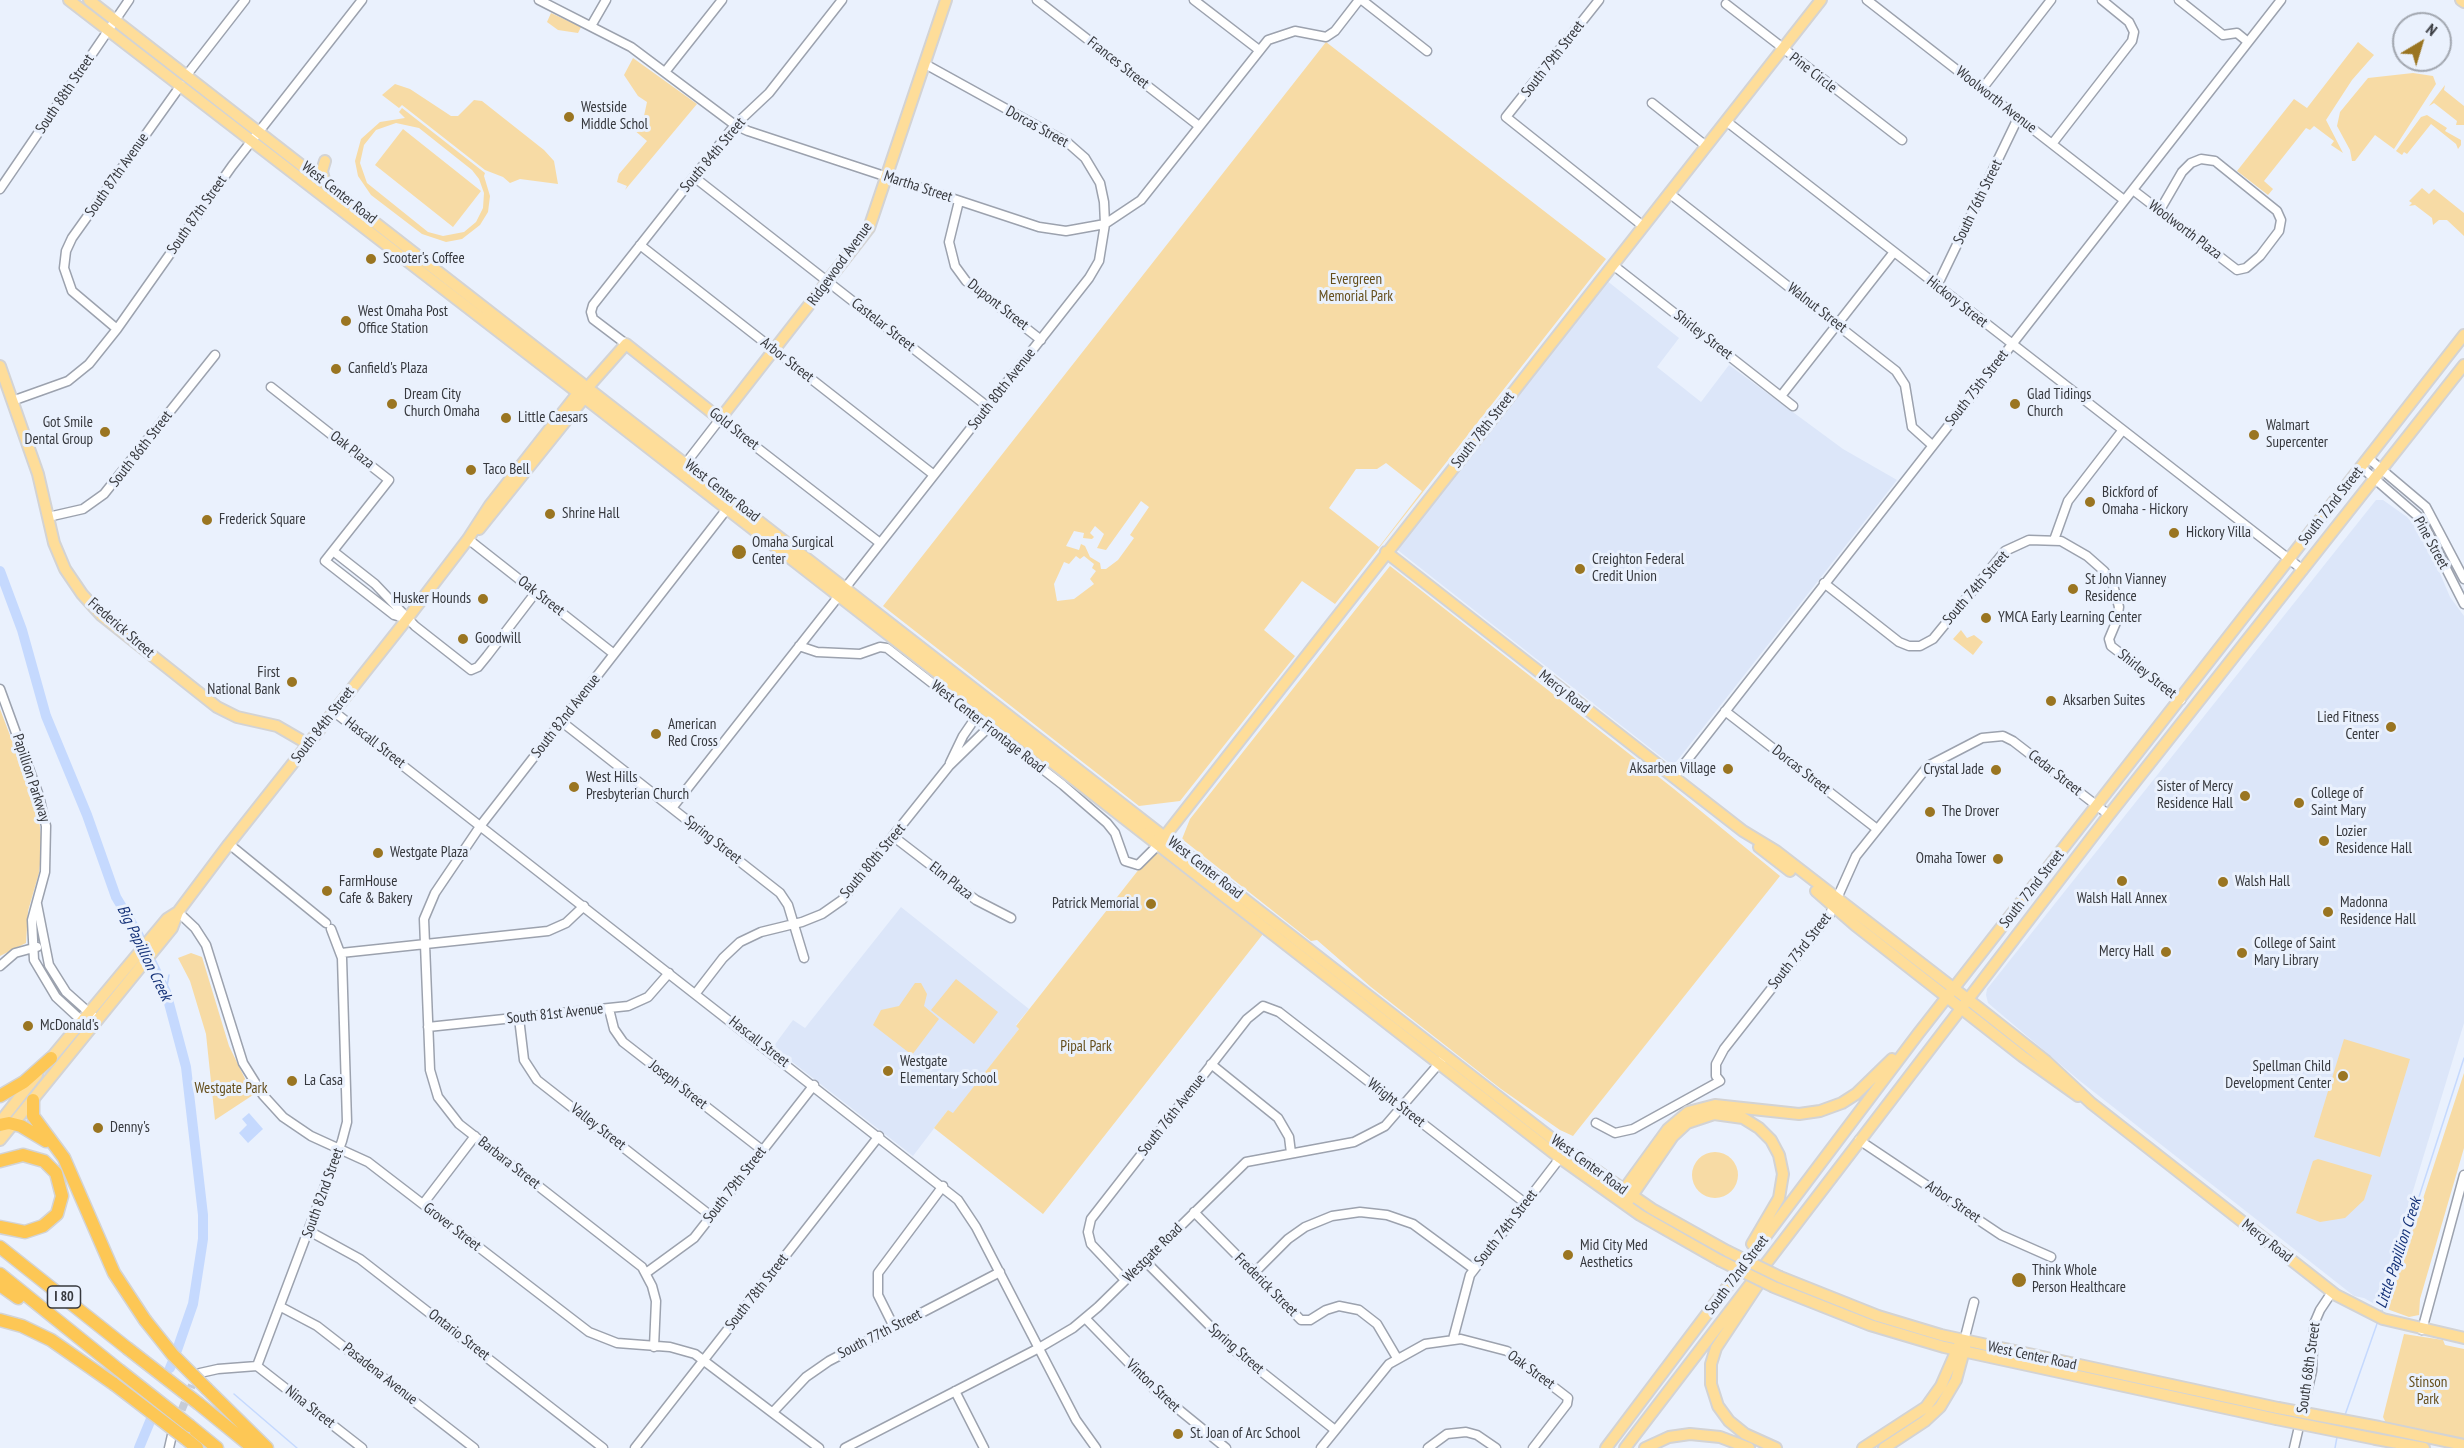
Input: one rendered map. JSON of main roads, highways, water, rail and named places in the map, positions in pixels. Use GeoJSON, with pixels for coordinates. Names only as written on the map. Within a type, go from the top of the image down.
{"type":"FeatureCollection","features":[{"type":"Feature","properties":{"kind":"highway"},"geometry":{"type":"LineString","coordinates":[[0,1096],[24,1082],[51,1058]]}},
{"type":"Feature","properties":{"kind":"highway"},"geometry":{"type":"LineString","coordinates":[[33,1100],[33,1116],[58,1148],[114,1273],[145,1320],[173,1355],[267,1448]]}},
{"type":"Feature","properties":{"kind":"highway"},"geometry":{"type":"LineString","coordinates":[[0,1124],[14,1124],[43,1138],[69,1170]]}},
{"type":"Feature","properties":{"kind":"highway"},"geometry":{"type":"LineString","coordinates":[[0,1161],[23,1155],[44,1161],[56,1173],[62,1196],[57,1214],[43,1226],[25,1232],[0,1227]]}},
{"type":"Feature","properties":{"kind":"highway","name":"I 80"},"geometry":{"type":"LineString","coordinates":[[0,1247],[253,1448]]}},
{"type":"Feature","properties":{"kind":"highway","name":"I 80"},"geometry":{"type":"LineString","coordinates":[[0,1274],[217,1448]]}},
{"type":"Feature","properties":{"kind":"highway"},"geometry":{"type":"LineString","coordinates":[[0,1285],[119,1370]]}},
{"type":"Feature","properties":{"kind":"highway"},"geometry":{"type":"LineString","coordinates":[[0,1320],[51,1340],[114,1384],[197,1448]]}},
{"type":"Feature","properties":{"kind":"main road","name":"West Center Road"},"geometry":{"type":"LineString","coordinates":[[69,0],[183,80],[583,392],[686,463],[734,500],[951,672],[1165,837],[1560,1158],[1719,1260],[1777,1282],[1870,1325],[1961,1348],[2378,1433],[2464,1444]]}},
{"type":"Feature","properties":{"kind":"main road","name":"West Center Road"},"geometry":{"type":"LineString","coordinates":[[89,0],[183,80]]}},
{"type":"Feature","properties":{"kind":"main road","name":"Ridgewood Avenue"},"geometry":{"type":"LineString","coordinates":[[720,418],[869,228],[946,0]]}},
{"type":"Feature","properties":{"kind":"main road","name":"South 78th Street"},"geometry":{"type":"LineString","coordinates":[[1157,846],[1821,0]]}},
{"type":"Feature","properties":{"kind":"main road","name":"West Center Road"},"geometry":{"type":"LineString","coordinates":[[255,135],[325,184],[583,392],[608,416],[837,597],[1372,1011],[1625,1198],[1727,1251],[1777,1282]]}},
{"type":"Feature","properties":{"kind":"main road"},"geometry":{"type":"LineString","coordinates":[[325,161],[322,171],[325,184]]}},
{"type":"Feature","properties":{"kind":"main road","name":"South 72nd Street"},"geometry":{"type":"LineString","coordinates":[[1606,1448],[1918,1034],[2464,335]]}},
{"type":"Feature","properties":{"kind":"main road","name":"South 84th Street"},"geometry":{"type":"LineString","coordinates":[[0,1140],[95,1024],[124,980],[407,619],[468,539],[490,505],[583,392],[626,344]]}},
{"type":"Feature","properties":{"kind":"main road","name":"Gold Street"},"geometry":{"type":"LineString","coordinates":[[626,344],[720,418]]}},
{"type":"Feature","properties":{"kind":"main road","name":"South 72nd Street"},"geometry":{"type":"LineString","coordinates":[[1625,1448],[2109,815],[2464,365]]}},
{"type":"Feature","properties":{"kind":"main road","name":"Frederick Street"},"geometry":{"type":"LineString","coordinates":[[0,366],[38,474],[54,543],[65,569],[82,594],[101,615],[217,707],[237,717],[277,726],[308,744]]}},
{"type":"Feature","properties":{"kind":"main road","name":"South 84th Street"},"geometry":{"type":"LineString","coordinates":[[468,539],[488,520],[558,431],[583,392]]}},
{"type":"Feature","properties":{"kind":"main road"},"geometry":{"type":"LineString","coordinates":[[558,431],[584,411],[595,411],[608,416]]}},
{"type":"Feature","properties":{"kind":"main road","name":"Mercy Road"},"geometry":{"type":"LineString","coordinates":[[1386,552],[1743,831],[1753,842],[1836,903],[1964,1004],[2055,1082],[2091,1103],[2332,1292],[2356,1308],[2403,1326],[2464,1338]]}},
{"type":"Feature","properties":{"kind":"main road","name":"South 84th Street"},"geometry":{"type":"LineString","coordinates":[[0,1124],[82,1021],[124,980]]}},
{"type":"Feature","properties":{"kind":"main road"},"geometry":{"type":"LineString","coordinates":[[1625,1198],[1668,1129],[1688,1112],[1715,1105],[1799,1114],[1832,1108],[1860,1091],[1918,1034]]}},
{"type":"Feature","properties":{"kind":"main road"},"geometry":{"type":"LineString","coordinates":[[1625,1198],[1679,1130],[1706,1116],[1732,1115],[1752,1123],[1771,1140],[1779,1155],[1783,1181],[1775,1208],[1694,1331]]}},
{"type":"Feature","properties":{"kind":"main road"},"geometry":{"type":"LineString","coordinates":[[1776,1448],[1745,1434],[1723,1414],[1711,1384],[1711,1364],[1724,1334],[1830,1177]]}},
{"type":"Feature","properties":{"kind":"main road"},"geometry":{"type":"LineString","coordinates":[[1863,1448],[1926,1407],[1944,1381],[1961,1348]]}},
{"type":"Feature","properties":{"kind":"main road"},"geometry":{"type":"LineString","coordinates":[[1884,1448],[1937,1410],[1955,1383],[1961,1348]]}},
{"type":"Feature","properties":{"kind":"main road","name":"West Center Road"},"geometry":{"type":"LineString","coordinates":[[2378,1433],[2424,1448]]}},
{"type":"Feature","properties":{"kind":"main road"},"geometry":{"type":"LineString","coordinates":[[1646,1448],[1669,1437],[1690,1434],[1720,1437],[1749,1448]]}},
{"type":"Feature","properties":{"kind":"water"},"geometry":{"type":"Polygon","coordinates":[[[249,1113],[263,1129],[248,1143],[239,1133],[247,1125],[242,1119],[249,1113]]]}},
{"type":"Feature","properties":{"kind":"waterway","name":"Big Papillion Creek"},"geometry":{"type":"LineString","coordinates":[[0,571],[22,630],[46,716],[87,815],[116,897],[137,932],[166,992],[186,1067],[203,1215],[203,1239],[193,1304],[177,1350]]}},
{"type":"Feature","properties":{"kind":"waterway"},"geometry":{"type":"LineString","coordinates":[[166,992],[169,975]]}},
{"type":"Feature","properties":{"kind":"waterway","name":"Little Papillion Creek"},"geometry":{"type":"LineString","coordinates":[[2381,1314],[2464,1058]]}},
{"type":"Feature","properties":{"kind":"waterway","name":"Little Papillion Creek"},"geometry":{"type":"LineString","coordinates":[[2345,1415],[2378,1321]]}},
{"type":"Feature","properties":{"kind":"waterway","name":"Big Papillion Creek"},"geometry":{"type":"LineString","coordinates":[[170,1368],[173,1361]]}},
{"type":"Feature","properties":{"kind":"waterway"},"geometry":{"type":"LineString","coordinates":[[234,1394],[297,1448]]}},
{"type":"Feature","properties":{"kind":"waterway","name":"Big Papillion Creek"},"geometry":{"type":"LineString","coordinates":[[139,1448],[151,1419]]}},
{"type":"Feature","properties":{"kind":"waterway","name":"Little Papillion Creek"},"geometry":{"type":"LineString","coordinates":[[2335,1448],[2337,1437]]}},
{"type":"Feature","properties":{"kind":"tunnel"},"geometry":{"type":"LineString","coordinates":[[177,1421],[192,1385]]}},
{"type":"Feature","properties":{"kind":"place","name":"Westside Middle Schol"},"geometry":{"type":"Point","coordinates":[569,117]}},
{"type":"Feature","properties":{"kind":"place","name":"Scooter's Coffee"},"geometry":{"type":"Point","coordinates":[371,259]}},
{"type":"Feature","properties":{"kind":"place","name":"West Omaha Post Office Station"},"geometry":{"type":"Point","coordinates":[346,321]}},
{"type":"Feature","properties":{"kind":"place","name":"Canfield's Plaza"},"geometry":{"type":"Point","coordinates":[336,369]}},
{"type":"Feature","properties":{"kind":"place","name":"Dream City Church Omaha"},"geometry":{"type":"Point","coordinates":[392,404]}},
{"type":"Feature","properties":{"kind":"place","name":"Glad Tidings Church"},"geometry":{"type":"Point","coordinates":[2015,404]}},
{"type":"Feature","properties":{"kind":"place","name":"Little Caesars"},"geometry":{"type":"Point","coordinates":[506,418]}},
{"type":"Feature","properties":{"kind":"place","name":"Got Smile Dental Group"},"geometry":{"type":"Point","coordinates":[105,432]}},
{"type":"Feature","properties":{"kind":"place","name":"Walmart Supercenter"},"geometry":{"type":"Point","coordinates":[2254,435]}},
{"type":"Feature","properties":{"kind":"place","name":"Taco Bell"},"geometry":{"type":"Point","coordinates":[471,470]}},
{"type":"Feature","properties":{"kind":"place","name":"Bickford of Omaha - Hickory"},"geometry":{"type":"Point","coordinates":[2090,502]}},
{"type":"Feature","properties":{"kind":"place","name":"Shrine Hall"},"geometry":{"type":"Point","coordinates":[550,514]}},
{"type":"Feature","properties":{"kind":"place","name":"Frederick Square"},"geometry":{"type":"Point","coordinates":[207,520]}},
{"type":"Feature","properties":{"kind":"place","name":"Hickory Villa"},"geometry":{"type":"Point","coordinates":[2174,533]}},
{"type":"Feature","properties":{"kind":"place","name":"Omaha Surgical Center"},"geometry":{"type":"Point","coordinates":[739,552]}},
{"type":"Feature","properties":{"kind":"place","name":"Creighton Federal Credit Union"},"geometry":{"type":"Point","coordinates":[1580,569]}},
{"type":"Feature","properties":{"kind":"place","name":"St John Vianney Residence"},"geometry":{"type":"Point","coordinates":[2073,589]}},
{"type":"Feature","properties":{"kind":"place","name":"Husker Hounds"},"geometry":{"type":"Point","coordinates":[483,599]}},
{"type":"Feature","properties":{"kind":"place","name":"YMCA Early Learning Center"},"geometry":{"type":"Point","coordinates":[1986,618]}},
{"type":"Feature","properties":{"kind":"place","name":"Goodwill"},"geometry":{"type":"Point","coordinates":[463,639]}},
{"type":"Feature","properties":{"kind":"place","name":"First National Bank"},"geometry":{"type":"Point","coordinates":[292,682]}},
{"type":"Feature","properties":{"kind":"place","name":"Aksarben Suites"},"geometry":{"type":"Point","coordinates":[2051,701]}},
{"type":"Feature","properties":{"kind":"place","name":"Lied Fitness Center"},"geometry":{"type":"Point","coordinates":[2391,727]}},
{"type":"Feature","properties":{"kind":"place","name":"American Red Cross"},"geometry":{"type":"Point","coordinates":[656,734]}},
{"type":"Feature","properties":{"kind":"place","name":"Aksarben Village"},"geometry":{"type":"Point","coordinates":[1728,769]}},
{"type":"Feature","properties":{"kind":"place","name":"Crystal Jade"},"geometry":{"type":"Point","coordinates":[1996,770]}},
{"type":"Feature","properties":{"kind":"place","name":"West Hills Presbyterian Church"},"geometry":{"type":"Point","coordinates":[574,787]}},
{"type":"Feature","properties":{"kind":"place","name":"Sister of Mercy Residence Hall"},"geometry":{"type":"Point","coordinates":[2245,796]}},
{"type":"Feature","properties":{"kind":"place","name":"College of Saint Mary"},"geometry":{"type":"Point","coordinates":[2299,803]}},
{"type":"Feature","properties":{"kind":"place","name":"The Drover"},"geometry":{"type":"Point","coordinates":[1930,812]}},
{"type":"Feature","properties":{"kind":"place","name":"Lozier Residence Hall"},"geometry":{"type":"Point","coordinates":[2324,841]}},
{"type":"Feature","properties":{"kind":"place","name":"Westgate Plaza"},"geometry":{"type":"Point","coordinates":[378,853]}},
{"type":"Feature","properties":{"kind":"place","name":"Omaha Tower"},"geometry":{"type":"Point","coordinates":[1998,859]}},
{"type":"Feature","properties":{"kind":"place","name":"Walsh Hall Annex"},"geometry":{"type":"Point","coordinates":[2122,881]}},
{"type":"Feature","properties":{"kind":"place","name":"Walsh Hall"},"geometry":{"type":"Point","coordinates":[2223,882]}},
{"type":"Feature","properties":{"kind":"place","name":"FarmHouse Cafe & Bakery"},"geometry":{"type":"Point","coordinates":[327,891]}},
{"type":"Feature","properties":{"kind":"place","name":"Patrick Memorial"},"geometry":{"type":"Point","coordinates":[1151,904]}},
{"type":"Feature","properties":{"kind":"place","name":"Madonna Residence Hall"},"geometry":{"type":"Point","coordinates":[2328,912]}},
{"type":"Feature","properties":{"kind":"place","name":"Mercy Hall"},"geometry":{"type":"Point","coordinates":[2166,952]}},
{"type":"Feature","properties":{"kind":"place","name":"College of Saint Mary Library"},"geometry":{"type":"Point","coordinates":[2242,953]}},
{"type":"Feature","properties":{"kind":"place","name":"McDonald's"},"geometry":{"type":"Point","coordinates":[28,1026]}},
{"type":"Feature","properties":{"kind":"place","name":"Westgate Elementary School"},"geometry":{"type":"Point","coordinates":[888,1071]}},
{"type":"Feature","properties":{"kind":"place","name":"Spellman Child Development Center"},"geometry":{"type":"Point","coordinates":[2343,1076]}},
{"type":"Feature","properties":{"kind":"place","name":"La Casa"},"geometry":{"type":"Point","coordinates":[292,1081]}},
{"type":"Feature","properties":{"kind":"place","name":"Denny's"},"geometry":{"type":"Point","coordinates":[98,1128]}},
{"type":"Feature","properties":{"kind":"place","name":"Mid City Med Aesthetics"},"geometry":{"type":"Point","coordinates":[1568,1255]}},
{"type":"Feature","properties":{"kind":"place","name":"Think Whole Person Healthcare"},"geometry":{"type":"Point","coordinates":[2019,1280]}},
{"type":"Feature","properties":{"kind":"place","name":"St. Joan of Arc School"},"geometry":{"type":"Point","coordinates":[1178,1434]}},
{"type":"Feature","properties":{"kind":"park label","name":"Evergreen Memorial Park"},"geometry":{"type":"Point","coordinates":[1356,288]}},
{"type":"Feature","properties":{"kind":"park label","name":"Pipal Park"},"geometry":{"type":"Point","coordinates":[1086,1047]}},
{"type":"Feature","properties":{"kind":"park label","name":"Westgate Park"},"geometry":{"type":"Point","coordinates":[231,1089]}},
{"type":"Feature","properties":{"kind":"park label","name":"Stinson Park"},"geometry":{"type":"Point","coordinates":[2428,1392]}}]}
